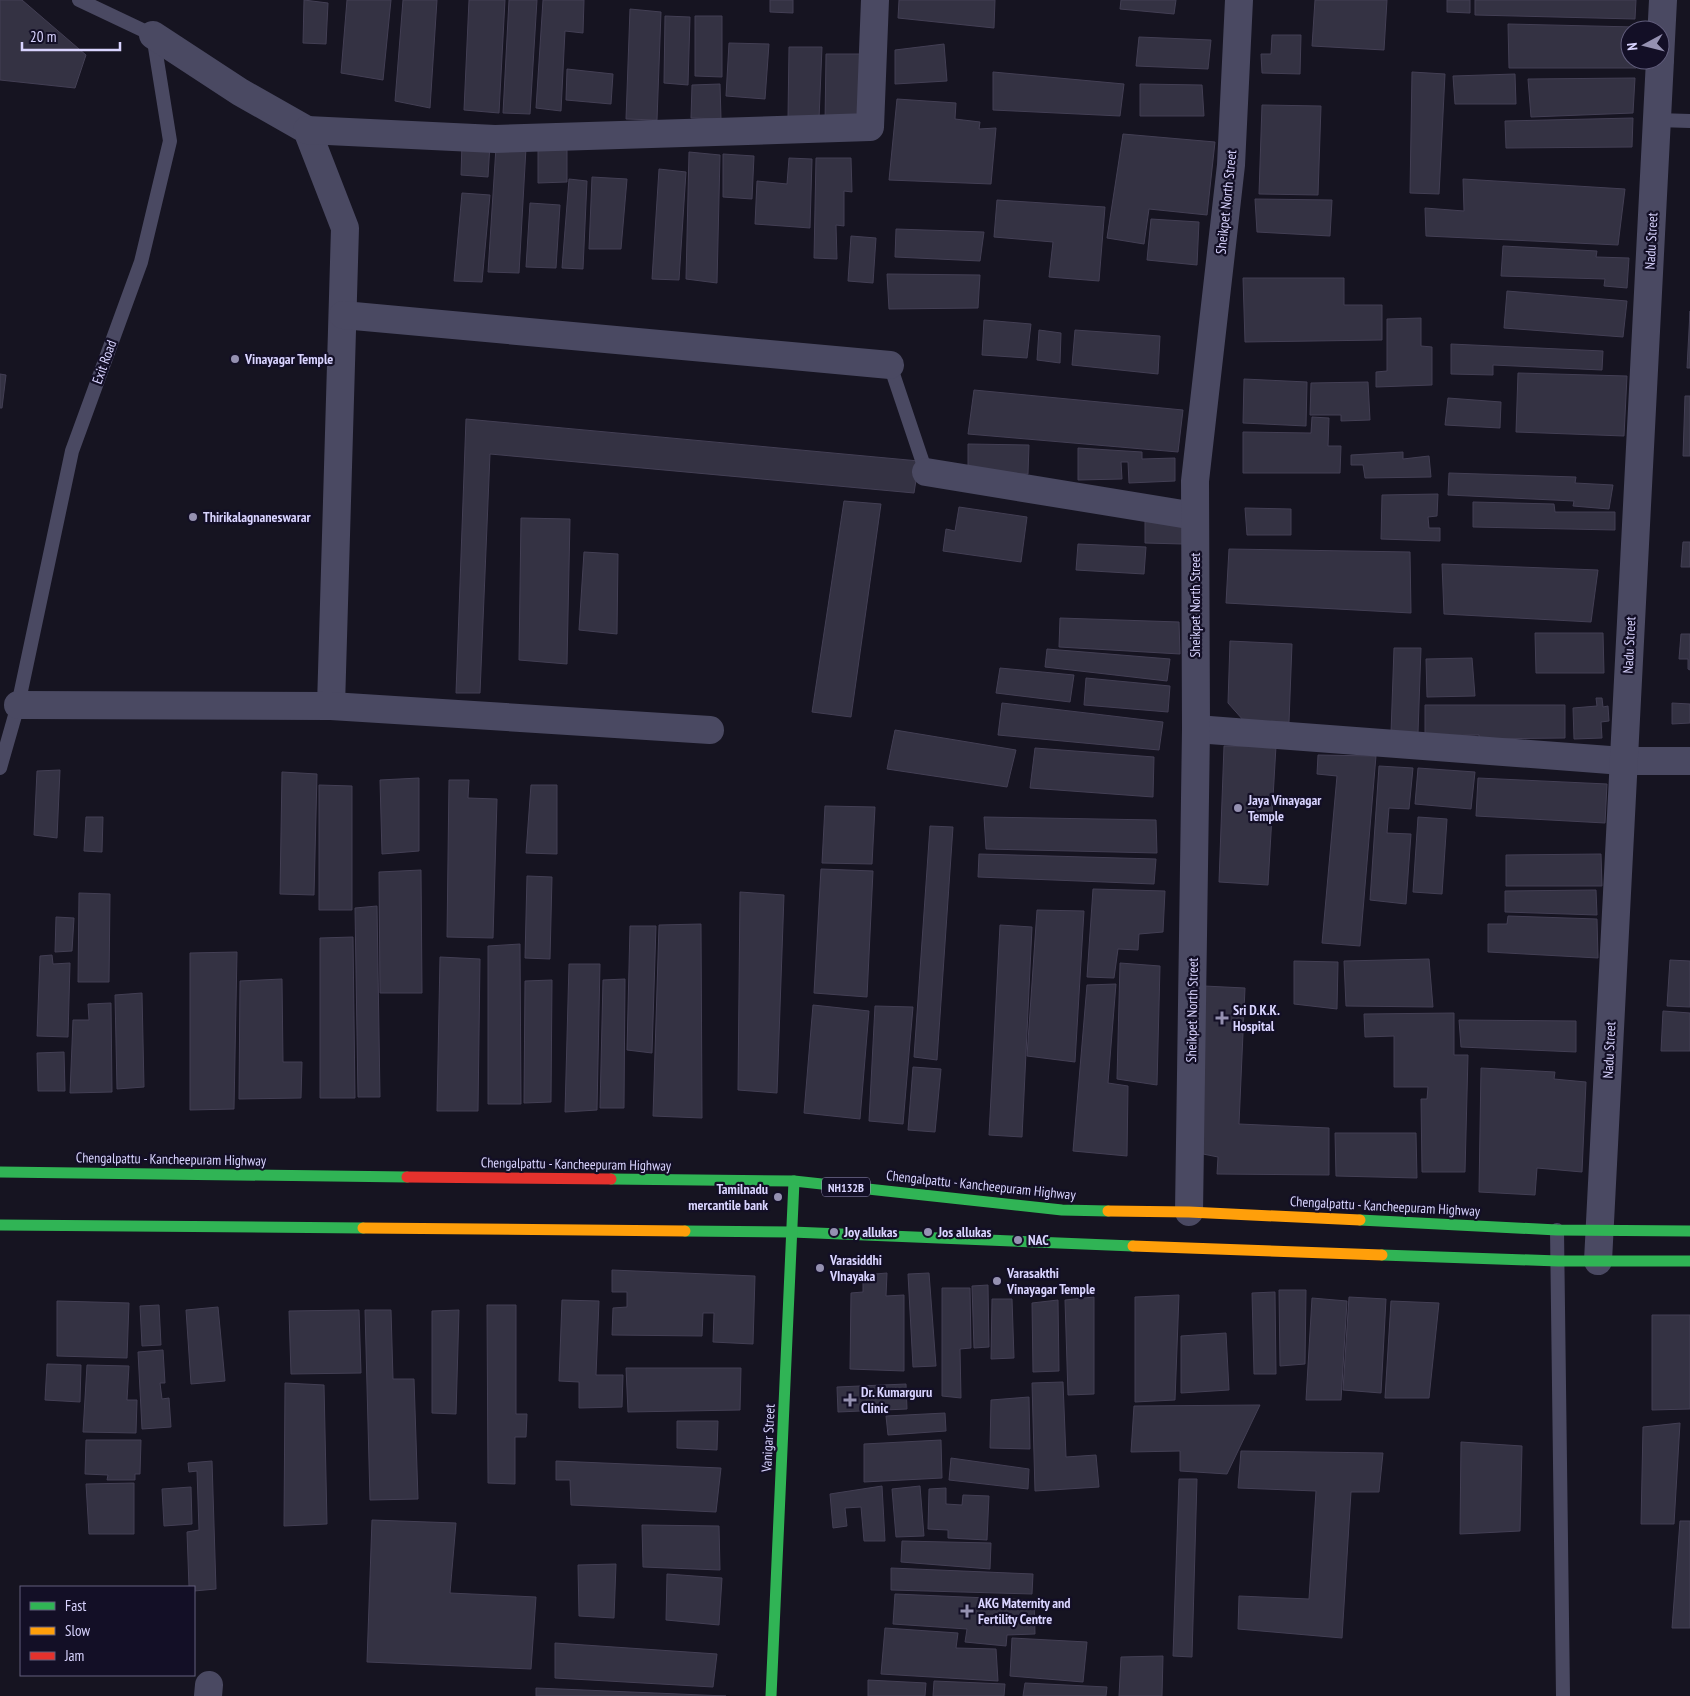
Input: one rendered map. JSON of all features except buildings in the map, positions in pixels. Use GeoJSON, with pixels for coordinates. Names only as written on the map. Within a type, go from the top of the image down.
{"type":"FeatureCollection","features":[{"type":"Feature","properties":{"kind":"main road","name":"Chengalpattu - Kancheepuram Highway"},"geometry":{"type":"LineString","coordinates":[[0,1172],[794,1181],[1062,1210],[1189,1212],[1557,1230],[1690,1231]]}},
{"type":"Feature","properties":{"kind":"main road","name":"Vanigar Street"},"geometry":{"type":"LineString","coordinates":[[771,1696],[794,1181]]}},
{"type":"Feature","properties":{"kind":"main road"},"geometry":{"type":"LineString","coordinates":[[0,1225],[792,1232],[1193,1249],[1558,1261],[1690,1261]]}},
{"type":"Feature","properties":{"kind":"street"},"geometry":{"type":"LineString","coordinates":[[153,36],[240,92],[308,130],[495,139],[870,128],[875,0]]}},
{"type":"Feature","properties":{"kind":"street","name":"Sheikpet North Street"},"geometry":{"type":"LineString","coordinates":[[1189,1212],[1196,729],[1195,481],[1231,166],[1239,0]]}},
{"type":"Feature","properties":{"kind":"street","name":"Nadu Street"},"geometry":{"type":"LineString","coordinates":[[1662,20],[1663,0]]}},
{"type":"Feature","properties":{"kind":"street","name":"Nadu Street"},"geometry":{"type":"LineString","coordinates":[[1598,1261],[1660,70]]}},
{"type":"Feature","properties":{"kind":"street"},"geometry":{"type":"LineString","coordinates":[[308,130],[345,228],[331,706]]}},
{"type":"Feature","properties":{"kind":"street"},"geometry":{"type":"LineString","coordinates":[[343,315],[890,365]]}},
{"type":"Feature","properties":{"kind":"street"},"geometry":{"type":"LineString","coordinates":[[926,472],[1195,516]]}},
{"type":"Feature","properties":{"kind":"street"},"geometry":{"type":"LineString","coordinates":[[18,705],[331,706],[710,730]]}},
{"type":"Feature","properties":{"kind":"street"},"geometry":{"type":"LineString","coordinates":[[1196,729],[1623,761],[1690,761]]}},
{"type":"Feature","properties":{"kind":"lane"},"geometry":{"type":"LineString","coordinates":[[79,0],[153,36]]}},
{"type":"Feature","properties":{"kind":"lane","name":"Exit Road"},"geometry":{"type":"LineString","coordinates":[[0,768],[18,705],[72,451],[141,262],[170,141],[153,36]]}},
{"type":"Feature","properties":{"kind":"lane"},"geometry":{"type":"LineString","coordinates":[[1657,120],[1690,121]]}},
{"type":"Feature","properties":{"kind":"lane"},"geometry":{"type":"LineString","coordinates":[[890,365],[926,472]]}},
{"type":"Feature","properties":{"kind":"lane"},"geometry":{"type":"LineString","coordinates":[[1557,1230],[1562,1696]]}},
{"type":"Feature","properties":{"kind":"traffic: fast"},"geometry":{"type":"LineString","coordinates":[[0,1172],[407,1177]]}},
{"type":"Feature","properties":{"kind":"traffic: fast"},"geometry":{"type":"LineString","coordinates":[[611,1179],[794,1181],[1062,1210],[1108,1211]]}},
{"type":"Feature","properties":{"kind":"traffic: fast"},"geometry":{"type":"LineString","coordinates":[[771,1696],[794,1181]]}},
{"type":"Feature","properties":{"kind":"traffic: fast"},"geometry":{"type":"LineString","coordinates":[[1360,1220],[1557,1230],[1690,1231]]}},
{"type":"Feature","properties":{"kind":"traffic: fast"},"geometry":{"type":"LineString","coordinates":[[0,1225],[363,1228]]}},
{"type":"Feature","properties":{"kind":"traffic: fast"},"geometry":{"type":"LineString","coordinates":[[685,1231],[792,1232],[1133,1246]]}},
{"type":"Feature","properties":{"kind":"traffic: fast"},"geometry":{"type":"LineString","coordinates":[[1382,1255],[1558,1261],[1690,1261]]}},
{"type":"Feature","properties":{"kind":"traffic: slow"},"geometry":{"type":"LineString","coordinates":[[1108,1211],[1189,1212],[1360,1220]]}},
{"type":"Feature","properties":{"kind":"traffic: slow"},"geometry":{"type":"LineString","coordinates":[[363,1228],[685,1231]]}},
{"type":"Feature","properties":{"kind":"traffic: slow"},"geometry":{"type":"LineString","coordinates":[[1133,1246],[1382,1255]]}},
{"type":"Feature","properties":{"kind":"traffic: jam"},"geometry":{"type":"LineString","coordinates":[[407,1177],[611,1179]]}},
{"type":"Feature","properties":{"kind":"place","name":"Vinayagar Temple"},"geometry":{"type":"Point","coordinates":[235,359]}},
{"type":"Feature","properties":{"kind":"place","name":"Thirikalagnaneswarar"},"geometry":{"type":"Point","coordinates":[193,517]}},
{"type":"Feature","properties":{"kind":"place","name":"Jaya Vinayagar Temple"},"geometry":{"type":"Point","coordinates":[1238,808]}},
{"type":"Feature","properties":{"kind":"place","name":"Sri D.K.K. Hospital"},"geometry":{"type":"Point","coordinates":[1222,1018]}},
{"type":"Feature","properties":{"kind":"place","name":"Tamilnadu mercantile bank"},"geometry":{"type":"Point","coordinates":[778,1197]}},
{"type":"Feature","properties":{"kind":"place","name":"Joy allukas"},"geometry":{"type":"Point","coordinates":[834,1232]}},
{"type":"Feature","properties":{"kind":"place","name":"Jos allukas"},"geometry":{"type":"Point","coordinates":[928,1232]}},
{"type":"Feature","properties":{"kind":"place","name":"NAC"},"geometry":{"type":"Point","coordinates":[1018,1240]}},
{"type":"Feature","properties":{"kind":"place","name":"Varasiddhi VInayaka"},"geometry":{"type":"Point","coordinates":[820,1268]}},
{"type":"Feature","properties":{"kind":"place","name":"Varasakthi Vinayagar Temple"},"geometry":{"type":"Point","coordinates":[997,1281]}},
{"type":"Feature","properties":{"kind":"place","name":"Dr. Kumarguru Clinic"},"geometry":{"type":"Point","coordinates":[850,1400]}},
{"type":"Feature","properties":{"kind":"place","name":"AKG Maternity and Fertility Centre"},"geometry":{"type":"Point","coordinates":[967,1611]}}]}
